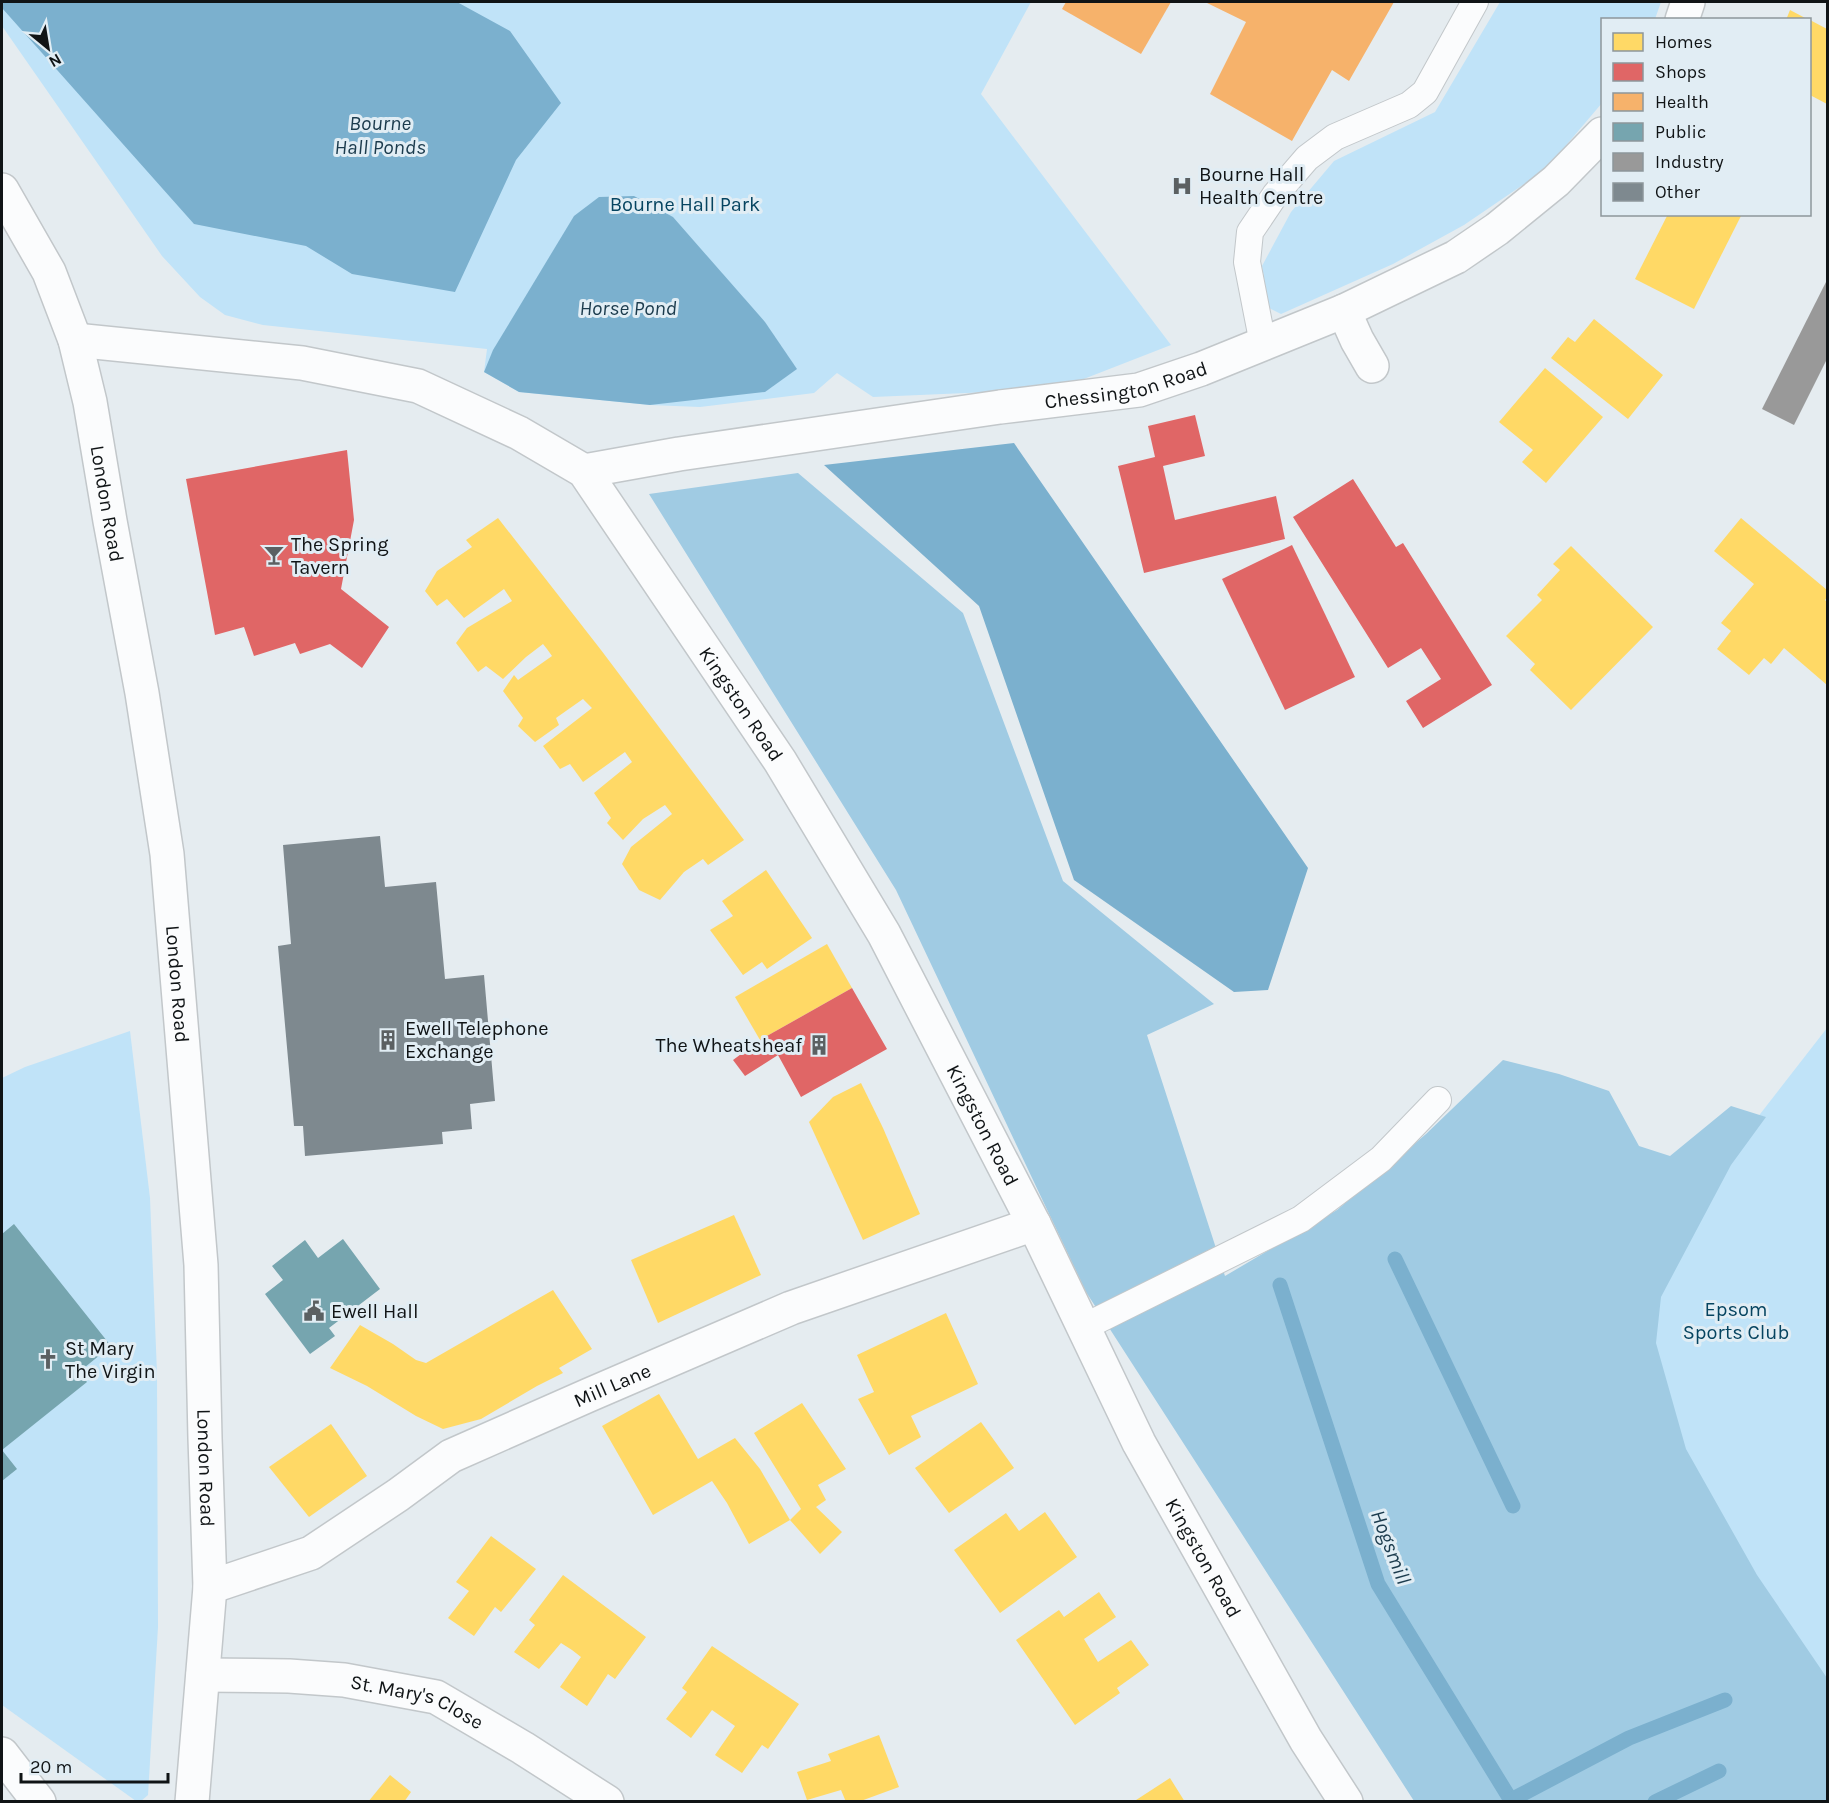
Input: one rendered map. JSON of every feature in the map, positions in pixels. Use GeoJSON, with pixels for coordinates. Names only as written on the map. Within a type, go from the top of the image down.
{"type":"FeatureCollection","features":[{"type":"Feature","properties":{"kind":"main road"},"geometry":{"type":"LineString","coordinates":[[1683,18],[1688,2]]}},
{"type":"Feature","properties":{"kind":"main road","name":"Chessington Road"},"geometry":{"type":"LineString","coordinates":[[584,471],[679,454],[989,409],[1139,390],[1201,369],[1344,311],[1456,257],[1497,230],[1556,181],[1601,135]]}},
{"type":"Feature","properties":{"kind":"main road","name":"London Road"},"geometry":{"type":"LineString","coordinates":[[2,190],[49,272],[75,340],[90,402],[142,693],[167,854],[201,1265],[210,1587],[192,1802]]}},
{"type":"Feature","properties":{"kind":"main road"},"geometry":{"type":"LineString","coordinates":[[1344,311],[1372,366]]}},
{"type":"Feature","properties":{"kind":"main road"},"geometry":{"type":"LineString","coordinates":[[75,340],[302,363],[418,386],[519,433],[584,471]]}},
{"type":"Feature","properties":{"kind":"main road","name":"Kingston Road"},"geometry":{"type":"LineString","coordinates":[[584,471],[780,761],[884,934],[1034,1224],[1139,1443],[1306,1740],[1346,1802]]}},
{"type":"Feature","properties":{"kind":"main road","name":"Mill Lane"},"geometry":{"type":"LineString","coordinates":[[210,1587],[311,1552],[398,1495],[451,1456],[791,1308],[1034,1224]]}},
{"type":"Feature","properties":{"kind":"main road","name":"St. Mary's Close"},"geometry":{"type":"LineString","coordinates":[[203,1676],[289,1676],[344,1680],[436,1697],[523,1748],[608,1802]]}},
{"type":"Feature","properties":{"kind":"main road"},"geometry":{"type":"LineString","coordinates":[[2,1754],[39,1802]]}},
{"type":"Feature","properties":{"kind":"lane"},"geometry":{"type":"LineString","coordinates":[[1263,344],[1246,262],[1250,232],[1275,195],[1307,158],[1335,137],[1409,105],[1425,92],[1475,2]]}},
{"type":"Feature","properties":{"kind":"lane"},"geometry":{"type":"LineString","coordinates":[[1084,1327],[1301,1219],[1381,1159],[1438,1100]]}},
{"type":"Feature","properties":{"kind":"green space","name":"Bourne Hall Park"},"geometry":{"type":"Polygon","coordinates":[[[2,2],[1031,2],[981,94],[1171,345],[1076,382],[990,392],[873,397],[837,373],[814,393],[700,407],[650,405],[519,392],[484,372],[487,349],[263,325],[225,315],[200,297],[162,256],[2,26],[2,2]]]}},
{"type":"Feature","properties":{"kind":"green space"},"geometry":{"type":"Polygon","coordinates":[[[1500,2],[1661,2],[1655,18],[1601,18],[1601,104],[1546,169],[1464,225],[1393,264],[1281,314],[1269,308],[1262,266],[1291,212],[1334,161],[1435,112],[1500,2]]]}},
{"type":"Feature","properties":{"kind":"green space","name":"Epsom Sports Club"},"geometry":{"type":"Polygon","coordinates":[[[1827,1028],[1827,1688],[1753,1581],[1670,1430],[1636,1307],[1722,1163],[1827,1028]]]}},
{"type":"Feature","properties":{"kind":"green space"},"geometry":{"type":"Polygon","coordinates":[[[130,1031],[150,1198],[157,1373],[158,1627],[148,1795],[141,1801],[136,1801],[2,1705],[2,1078],[25,1067],[130,1031]]]}},
{"type":"Feature","properties":{"kind":"shaded area"},"geometry":{"type":"Polygon","coordinates":[[[798,473],[963,613],[1063,881],[1214,1004],[1147,1035],[1225,1276],[1337,1210],[1426,1134],[1503,1060],[1559,1074],[1609,1091],[1639,1146],[1670,1156],[1731,1106],[1766,1117],[1731,1165],[1661,1297],[1656,1343],[1686,1449],[1757,1575],[1827,1678],[1827,1801],[1414,1801],[1086,1292],[896,890],[649,494],[798,473]]]}},
{"type":"Feature","properties":{"kind":"water","name":"Bourne Hall Ponds"},"geometry":{"type":"Polygon","coordinates":[[[2,2],[457,2],[510,31],[561,103],[516,160],[455,292],[352,274],[306,246],[194,224],[2,8],[2,2]]]}},
{"type":"Feature","properties":{"kind":"water","name":"Horse Pond"},"geometry":{"type":"Polygon","coordinates":[[[634,196],[673,217],[765,322],[797,369],[765,392],[650,405],[519,392],[484,372],[493,350],[574,216],[599,197],[634,196]]]}},
{"type":"Feature","properties":{"kind":"water"},"geometry":{"type":"Polygon","coordinates":[[[1014,443],[1308,868],[1268,990],[1234,992],[1074,880],[979,606],[824,465],[1014,443]]]}},
{"type":"Feature","properties":{"kind":"building: Homes"},"geometry":{"type":"Polygon","coordinates":[[[1790,10],[1805,18],[1787,18],[1790,10]]]}},
{"type":"Feature","properties":{"kind":"building: Homes"},"geometry":{"type":"Polygon","coordinates":[[[1811,21],[1827,29],[1827,104],[1811,96],[1811,21]]]}},
{"type":"Feature","properties":{"kind":"building: Homes"},"geometry":{"type":"Polygon","coordinates":[[[1667,216],[1741,216],[1694,309],[1635,279],[1667,216]]]}},
{"type":"Feature","properties":{"kind":"building: Homes"},"geometry":{"type":"Polygon","coordinates":[[[1594,319],[1663,375],[1628,419],[1551,358],[1568,337],[1575,342],[1594,319]]]}},
{"type":"Feature","properties":{"kind":"building: Homes"},"geometry":{"type":"Polygon","coordinates":[[[1545,368],[1603,417],[1546,483],[1522,462],[1533,450],[1499,422],[1545,368]]]}},
{"type":"Feature","properties":{"kind":"building: Homes"},"geometry":{"type":"Polygon","coordinates":[[[498,518],[744,840],[708,865],[703,859],[684,872],[660,900],[639,890],[622,864],[631,847],[672,814],[665,805],[643,819],[623,840],[607,823],[611,818],[594,793],[632,762],[625,752],[583,782],[570,764],[560,769],[543,746],[592,708],[583,699],[556,718],[559,725],[535,742],[518,726],[523,718],[503,691],[514,675],[518,680],[552,656],[547,649],[543,644],[503,679],[486,666],[478,672],[456,643],[467,628],[512,601],[504,589],[464,618],[447,599],[437,606],[425,591],[437,571],[472,547],[466,540],[498,518]]]}},
{"type":"Feature","properties":{"kind":"building: Homes"},"geometry":{"type":"Polygon","coordinates":[[[1741,518],[1827,590],[1825,600],[1827,602],[1827,685],[1784,648],[1771,664],[1764,658],[1749,675],[1717,649],[1731,631],[1721,623],[1754,584],[1714,551],[1741,518]]]}},
{"type":"Feature","properties":{"kind":"building: Homes"},"geometry":{"type":"Polygon","coordinates":[[[1571,546],[1653,627],[1571,710],[1530,670],[1535,664],[1506,636],[1542,600],[1537,595],[1560,570],[1553,564],[1571,546]]]}},
{"type":"Feature","properties":{"kind":"building: Homes"},"geometry":{"type":"Polygon","coordinates":[[[766,870],[812,938],[767,969],[762,962],[743,975],[710,930],[733,916],[722,901],[766,870]]]}},
{"type":"Feature","properties":{"kind":"building: Homes"},"geometry":{"type":"Polygon","coordinates":[[[827,944],[852,988],[760,1040],[735,997],[827,944]]]}},
{"type":"Feature","properties":{"kind":"building: Homes"},"geometry":{"type":"Polygon","coordinates":[[[861,1083],[920,1214],[863,1240],[809,1122],[833,1097],[861,1083]]]}},
{"type":"Feature","properties":{"kind":"building: Homes"},"geometry":{"type":"Polygon","coordinates":[[[734,1215],[761,1275],[658,1323],[631,1260],[734,1215]]]}},
{"type":"Feature","properties":{"kind":"building: Homes"},"geometry":{"type":"Polygon","coordinates":[[[553,1290],[592,1349],[559,1368],[563,1373],[481,1419],[443,1429],[330,1368],[360,1325],[416,1360],[426,1363],[553,1290]]]}},
{"type":"Feature","properties":{"kind":"building: Homes"},"geometry":{"type":"Polygon","coordinates":[[[946,1313],[978,1384],[911,1416],[921,1437],[889,1455],[858,1399],[874,1392],[857,1355],[946,1313]]]}},
{"type":"Feature","properties":{"kind":"building: Homes"},"geometry":{"type":"Polygon","coordinates":[[[659,1394],[698,1459],[735,1438],[760,1469],[790,1520],[749,1544],[712,1481],[653,1515],[602,1426],[659,1394]]]}},
{"type":"Feature","properties":{"kind":"building: Homes"},"geometry":{"type":"Polygon","coordinates":[[[802,1403],[846,1469],[818,1485],[826,1500],[816,1507],[842,1532],[820,1554],[790,1520],[801,1509],[754,1433],[802,1403]]]}},
{"type":"Feature","properties":{"kind":"building: Homes"},"geometry":{"type":"Polygon","coordinates":[[[981,1422],[1014,1468],[949,1513],[915,1468],[981,1422]]]}},
{"type":"Feature","properties":{"kind":"building: Homes"},"geometry":{"type":"Polygon","coordinates":[[[331,1424],[367,1476],[309,1517],[269,1467],[331,1424]]]}},
{"type":"Feature","properties":{"kind":"building: Homes"},"geometry":{"type":"Polygon","coordinates":[[[1045,1512],[1077,1557],[1000,1613],[954,1550],[1006,1513],[1019,1531],[1045,1512]]]}},
{"type":"Feature","properties":{"kind":"building: Homes"},"geometry":{"type":"Polygon","coordinates":[[[491,1536],[536,1569],[501,1612],[495,1607],[474,1636],[448,1618],[469,1591],[456,1582],[491,1536]]]}},
{"type":"Feature","properties":{"kind":"building: Homes"},"geometry":{"type":"Polygon","coordinates":[[[563,1575],[646,1637],[615,1679],[608,1674],[587,1706],[560,1687],[581,1657],[572,1650],[561,1643],[539,1669],[514,1652],[535,1625],[529,1620],[563,1575]]]}},
{"type":"Feature","properties":{"kind":"building: Homes"},"geometry":{"type":"Polygon","coordinates":[[[1099,1592],[1116,1617],[1084,1639],[1098,1662],[1131,1640],[1149,1665],[1117,1688],[1120,1693],[1075,1725],[1016,1640],[1059,1610],[1064,1617],[1099,1592]]]}},
{"type":"Feature","properties":{"kind":"building: Homes"},"geometry":{"type":"Polygon","coordinates":[[[712,1646],[799,1704],[768,1749],[762,1745],[742,1773],[715,1755],[735,1726],[712,1710],[691,1738],[666,1719],[687,1692],[682,1688],[712,1646]]]}},
{"type":"Feature","properties":{"kind":"building: Homes"},"geometry":{"type":"Polygon","coordinates":[[[879,1735],[899,1787],[858,1802],[846,1802],[841,1790],[807,1800],[797,1772],[831,1761],[828,1754],[879,1735]]]}},
{"type":"Feature","properties":{"kind":"building: Homes"},"geometry":{"type":"Polygon","coordinates":[[[390,1775],[411,1792],[404,1802],[368,1802],[390,1775]]]}},
{"type":"Feature","properties":{"kind":"building: Homes"},"geometry":{"type":"Polygon","coordinates":[[[1170,1778],[1185,1802],[1133,1802],[1170,1778]]]}},
{"type":"Feature","properties":{"kind":"building: Shops"},"geometry":{"type":"Polygon","coordinates":[[[1195,415],[1205,456],[1163,466],[1175,520],[1276,496],[1285,539],[1144,573],[1118,466],[1155,457],[1148,426],[1195,415]]]}},
{"type":"Feature","properties":{"kind":"building: Shops","name":"The Spring Tavern"},"geometry":{"type":"Polygon","coordinates":[[[347,450],[354,520],[341,589],[389,627],[362,668],[330,644],[300,654],[295,643],[254,656],[244,627],[215,635],[186,479],[347,450]]]}},
{"type":"Feature","properties":{"kind":"building: Shops"},"geometry":{"type":"Polygon","coordinates":[[[1353,479],[1396,547],[1403,543],[1492,685],[1423,728],[1406,701],[1441,679],[1421,648],[1388,668],[1293,517],[1353,479]]]}},
{"type":"Feature","properties":{"kind":"building: Shops"},"geometry":{"type":"Polygon","coordinates":[[[1292,545],[1355,677],[1285,710],[1222,579],[1292,545]]]}},
{"type":"Feature","properties":{"kind":"building: Shops","name":"The Wheatsheaf"},"geometry":{"type":"Polygon","coordinates":[[[852,988],[887,1049],[801,1097],[778,1055],[745,1076],[733,1060],[760,1040],[852,988]]]}},
{"type":"Feature","properties":{"kind":"building: Health"},"geometry":{"type":"Polygon","coordinates":[[[1066,2],[1171,2],[1141,54],[1062,9],[1066,2]]]}},
{"type":"Feature","properties":{"kind":"building: Health","name":"Bourne Hall Health Centre"},"geometry":{"type":"Polygon","coordinates":[[[1205,2],[1394,2],[1349,81],[1332,70],[1292,141],[1210,94],[1246,22],[1205,2]]]}},
{"type":"Feature","properties":{"kind":"building: Public","name":"St Mary The Virgin"},"geometry":{"type":"Polygon","coordinates":[[[14,1224],[111,1346],[79,1372],[87,1382],[2,1450],[2,1234],[14,1224]]]}},
{"type":"Feature","properties":{"kind":"building: Public","name":"Ewell Hall"},"geometry":{"type":"Polygon","coordinates":[[[343,1239],[380,1289],[329,1328],[335,1336],[310,1354],[265,1294],[283,1280],[272,1266],[305,1240],[318,1258],[343,1239]]]}},
{"type":"Feature","properties":{"kind":"building: Public"},"geometry":{"type":"Polygon","coordinates":[[[2,1450],[17,1469],[2,1481],[2,1450]]]}},
{"type":"Feature","properties":{"kind":"building: Industry"},"geometry":{"type":"Polygon","coordinates":[[[1828,278],[1828,357],[1794,425],[1762,409],[1828,278]]]}},
{"type":"Feature","properties":{"kind":"building: Other","name":"Ewell Telephone Exchange"},"geometry":{"type":"Polygon","coordinates":[[[380,836],[385,887],[436,882],[445,979],[484,975],[495,1101],[470,1104],[472,1129],[442,1132],[443,1144],[305,1156],[303,1126],[294,1126],[278,946],[291,944],[283,845],[380,836]]]}},
{"type":"Feature","properties":{"kind":"waterway"},"geometry":{"type":"LineString","coordinates":[[1395,1259],[1513,1506]]}},
{"type":"Feature","properties":{"kind":"waterway","name":"Hogsmill"},"geometry":{"type":"LineString","coordinates":[[1280,1285],[1378,1584],[1512,1802]]}},
{"type":"Feature","properties":{"kind":"waterway"},"geometry":{"type":"LineString","coordinates":[[1511,1800],[1629,1738],[1725,1700]]}},
{"type":"Feature","properties":{"kind":"waterway"},"geometry":{"type":"LineString","coordinates":[[1655,1802],[1719,1771]]}},
{"type":"Feature","properties":{"kind":"place","name":"Bourne Hall Health Centre"},"geometry":{"type":"Point","coordinates":[1182,186]}},
{"type":"Feature","properties":{"kind":"place","name":"The Spring Tavern"},"geometry":{"type":"Point","coordinates":[274,555]}},
{"type":"Feature","properties":{"kind":"place","name":"Ewell Telephone Exchange"},"geometry":{"type":"Point","coordinates":[388,1040]}},
{"type":"Feature","properties":{"kind":"place","name":"The Wheatsheaf"},"geometry":{"type":"Point","coordinates":[819,1045]}},
{"type":"Feature","properties":{"kind":"place","name":"Ewell Hall"},"geometry":{"type":"Point","coordinates":[314,1311]}},
{"type":"Feature","properties":{"kind":"place","name":"St Mary The Virgin"},"geometry":{"type":"Point","coordinates":[48,1359]}}]}
